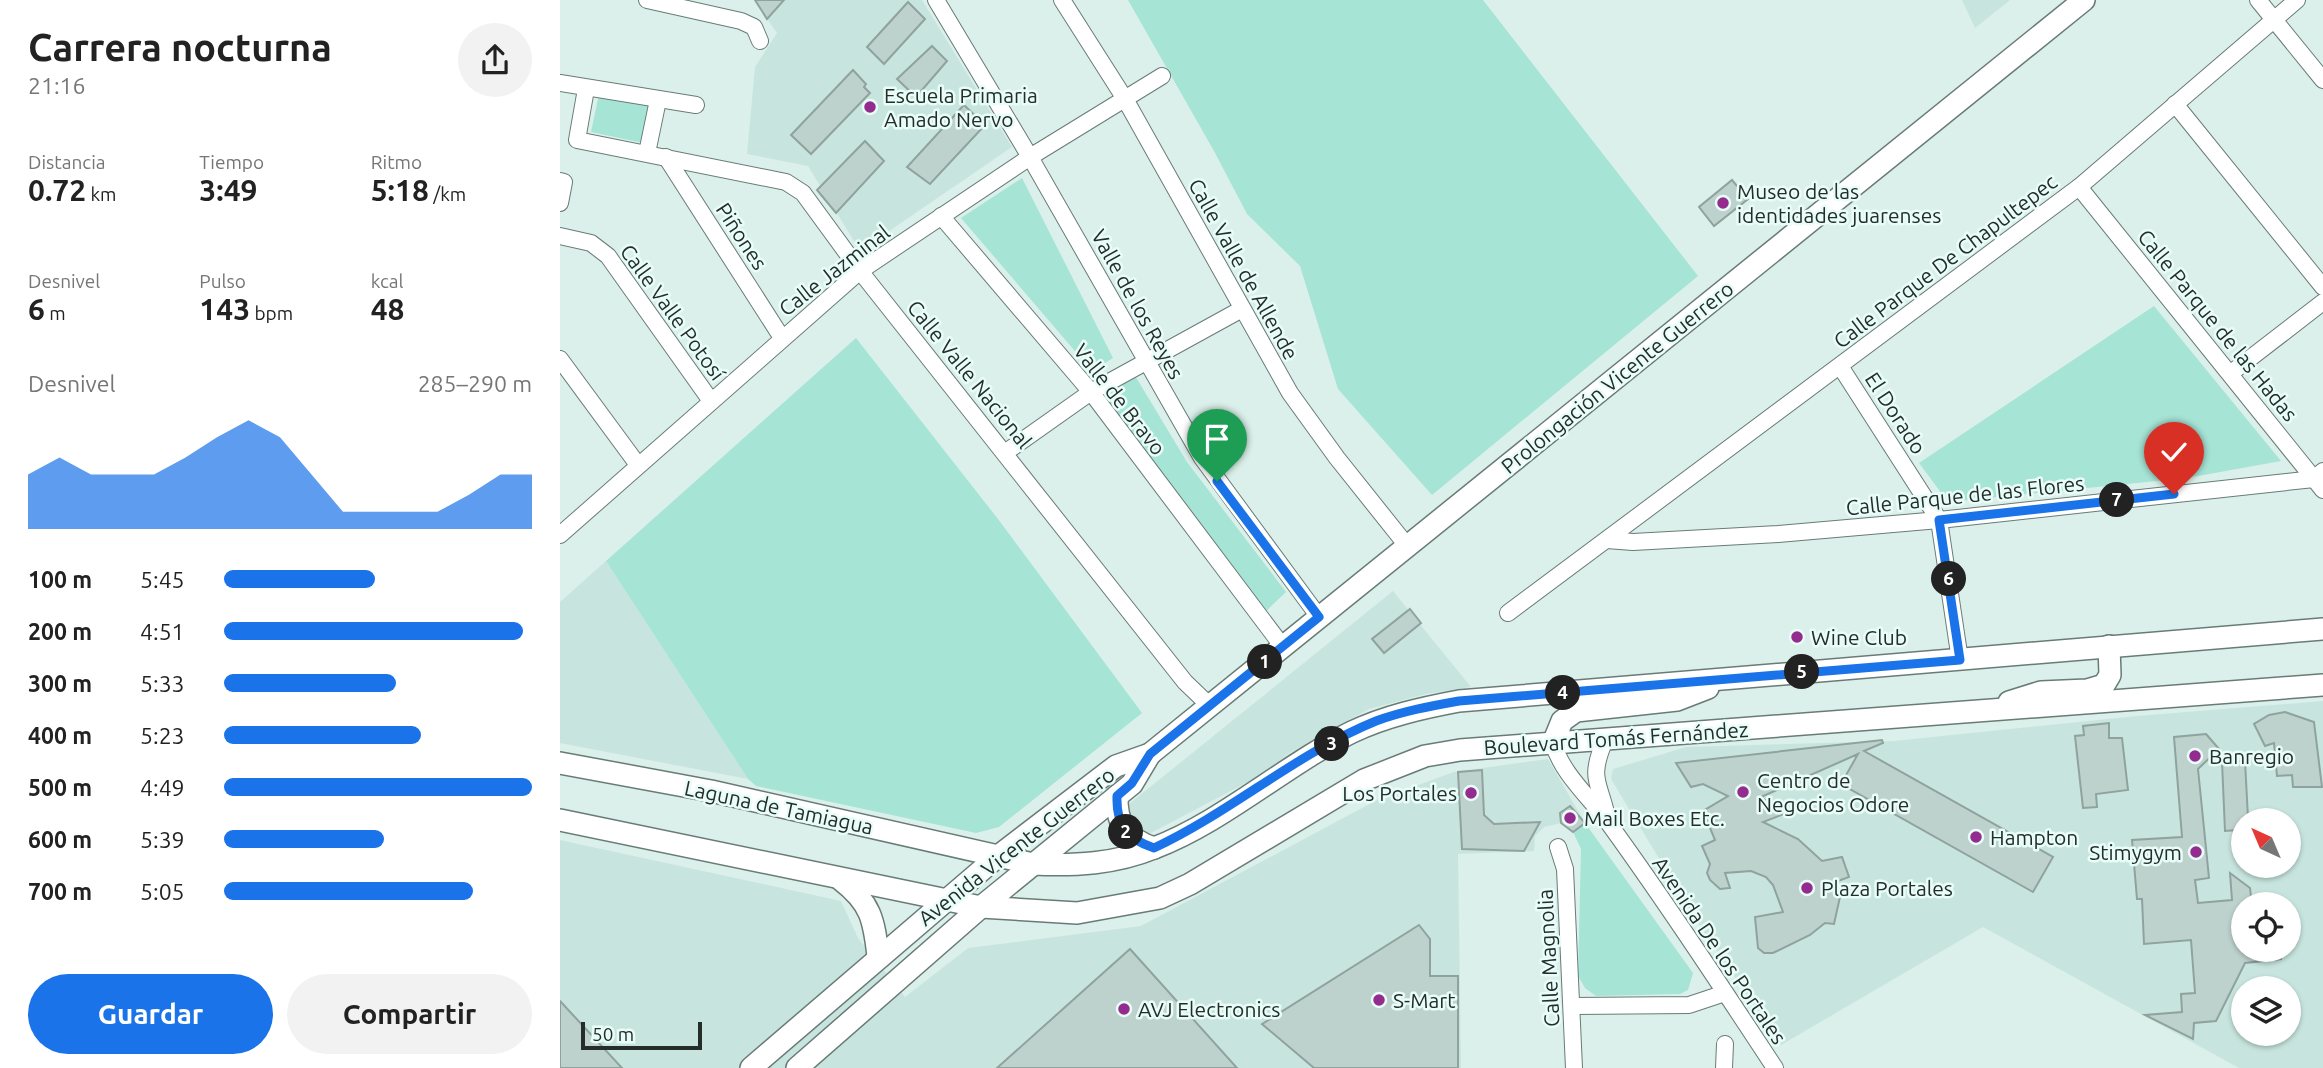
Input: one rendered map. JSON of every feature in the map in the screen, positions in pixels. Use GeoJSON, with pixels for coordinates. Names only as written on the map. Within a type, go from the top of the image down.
{"type":"FeatureCollection","features":[{"type":"Feature","properties":{"kind":"main road","name":"Prolongación Vicente Guerrero"},"geometry":{"type":"LineString","coordinates":[[1150,754],[2084,0]]}},
{"type":"Feature","properties":{"kind":"main road"},"geometry":{"type":"LineString","coordinates":[[997,856],[1033,864],[1082,864],[1111,861],[1154,848],[1189,831],[1350,733],[1415,709],[1459,701],[2323,629]]}},
{"type":"Feature","properties":{"kind":"main road"},"geometry":{"type":"LineString","coordinates":[[1996,710],[2026,695],[2060,689],[2087,690],[2104,685],[2110,675],[2109,646]]}},
{"type":"Feature","properties":{"kind":"main road"},"geometry":{"type":"LineString","coordinates":[[1553,743],[1562,721],[1576,711],[1677,700],[1701,692],[1722,680]]}},
{"type":"Feature","properties":{"kind":"main road","name":"Boulevard Tomás Fernández"},"geometry":{"type":"LineString","coordinates":[[946,900],[981,907],[1077,913],[1160,898],[1190,884],[1364,780],[1425,756],[1461,750],[2323,685]]}},
{"type":"Feature","properties":{"kind":"main road","name":"Avenida Vicente Guerrero"},"geometry":{"type":"LineString","coordinates":[[797,1068],[981,907],[1132,783],[1150,754]]}},
{"type":"Feature","properties":{"kind":"main road","name":"Avenida Vicente Guerrero"},"geometry":{"type":"LineString","coordinates":[[751,1068],[997,856],[1116,766],[1150,754]]}},
{"type":"Feature","properties":{"kind":"main road","name":"Laguna de Tamiagua"},"geometry":{"type":"LineString","coordinates":[[560,763],[711,791],[997,856]]}},
{"type":"Feature","properties":{"kind":"main road"},"geometry":{"type":"LineString","coordinates":[[1117,796],[1117,809],[1123,829],[1136,841],[1154,848]]}},
{"type":"Feature","properties":{"kind":"main road"},"geometry":{"type":"LineString","coordinates":[[560,820],[946,900]]}},
{"type":"Feature","properties":{"kind":"main road"},"geometry":{"type":"LineString","coordinates":[[839,879],[867,905],[875,925],[878,956]]}},
{"type":"Feature","properties":{"kind":"street"},"geometry":{"type":"LineString","coordinates":[[647,0],[741,21],[754,27],[760,41]]}},
{"type":"Feature","properties":{"kind":"street","name":"Valle de los Reyes"},"geometry":{"type":"LineString","coordinates":[[936,0],[1030,157],[1209,470],[1319,617]]}},
{"type":"Feature","properties":{"kind":"street","name":"Calle Valle de Allende"},"geometry":{"type":"LineString","coordinates":[[1062,0],[1125,99],[1241,309],[1311,424],[1408,547]]}},
{"type":"Feature","properties":{"kind":"street"},"geometry":{"type":"LineString","coordinates":[[2258,0],[2323,80]]}},
{"type":"Feature","properties":{"kind":"street","name":"Calle Parque De Chapultepec"},"geometry":{"type":"LineString","coordinates":[[1508,613],[2079,187],[2297,0]]}},
{"type":"Feature","properties":{"kind":"street","name":"Calle Jazminal"},"geometry":{"type":"LineString","coordinates":[[561,530],[860,271],[1030,157],[1162,76]]}},
{"type":"Feature","properties":{"kind":"street"},"geometry":{"type":"LineString","coordinates":[[560,83],[696,105]]}},
{"type":"Feature","properties":{"kind":"street","name":"Calle Valle Nacional"},"geometry":{"type":"LineString","coordinates":[[586,89],[577,140],[786,181],[803,193],[860,271],[1006,452],[1185,682],[1210,706]]}},
{"type":"Feature","properties":{"kind":"street"},"geometry":{"type":"LineString","coordinates":[[647,153],[658,100]]}},
{"type":"Feature","properties":{"kind":"street"},"geometry":{"type":"LineString","coordinates":[[2175,104],[2323,287]]}},
{"type":"Feature","properties":{"kind":"street","name":"Piñones"},"geometry":{"type":"LineString","coordinates":[[666,157],[782,338]]}},
{"type":"Feature","properties":{"kind":"street"},"geometry":{"type":"LineString","coordinates":[[560,203],[562,182]]}},
{"type":"Feature","properties":{"kind":"street","name":"Calle Parque de las Hadas"},"geometry":{"type":"LineString","coordinates":[[2079,187],[2320,480]]}},
{"type":"Feature","properties":{"kind":"street","name":"Valle de Bravo"},"geometry":{"type":"LineString","coordinates":[[941,216],[1091,392],[1283,647]]}},
{"type":"Feature","properties":{"kind":"street","name":"Calle Valle Potosí"},"geometry":{"type":"LineString","coordinates":[[560,236],[591,243],[608,256],[711,401]]}},
{"type":"Feature","properties":{"kind":"street"},"geometry":{"type":"LineString","coordinates":[[2231,373],[2323,302]]}},
{"type":"Feature","properties":{"kind":"street"},"geometry":{"type":"LineString","coordinates":[[1006,452],[1046,421],[1091,392],[1241,309]]}},
{"type":"Feature","properties":{"kind":"street"},"geometry":{"type":"LineString","coordinates":[[560,359],[638,465]]}},
{"type":"Feature","properties":{"kind":"street","name":"El Dorado"},"geometry":{"type":"LineString","coordinates":[[1840,366],[1939,520]]}},
{"type":"Feature","properties":{"kind":"street","name":"Calle Parque de las Flores"},"geometry":{"type":"LineString","coordinates":[[1607,541],[1778,534],[2320,480]]}},
{"type":"Feature","properties":{"kind":"street"},"geometry":{"type":"LineString","coordinates":[[1939,520],[1960,660]]}},
{"type":"Feature","properties":{"kind":"street","name":"Avenida De los Portales"},"geometry":{"type":"LineString","coordinates":[[1605,740],[1594,775],[1608,822]]}},
{"type":"Feature","properties":{"kind":"street","name":"Avenida De los Portales"},"geometry":{"type":"LineString","coordinates":[[1553,743],[1557,756],[1577,786],[1608,822],[1775,1068]]}},
{"type":"Feature","properties":{"kind":"street","name":"Calle Magnolia"},"geometry":{"type":"LineString","coordinates":[[1558,847],[1565,869],[1574,1068]]}},
{"type":"Feature","properties":{"kind":"street"},"geometry":{"type":"LineString","coordinates":[[1573,1006],[1689,1005],[1725,993]]}},
{"type":"Feature","properties":{"kind":"street"},"geometry":{"type":"LineString","coordinates":[[1724,1068],[1725,1044]]}},
{"type":"Feature","properties":{"kind":"shaded area","name":"Escuela Primaria Amado Nervo"},"geometry":{"type":"Polygon","coordinates":[[[784,0],[922,0],[1012,147],[860,251],[808,166],[747,154],[755,67],[777,33],[767,19],[784,0]]]}},
{"type":"Feature","properties":{"kind":"shaded area"},"geometry":{"type":"Polygon","coordinates":[[[1962,0],[2010,0],[1975,28],[1962,0]]]}},
{"type":"Feature","properties":{"kind":"shaded area"},"geometry":{"type":"Polygon","coordinates":[[[606,561],[748,779],[560,743],[560,602],[606,561]]]}},
{"type":"Feature","properties":{"kind":"shaded area"},"geometry":{"type":"Polygon","coordinates":[[[1393,591],[1471,687],[1426,694],[1369,709],[1291,752],[1261,775],[1151,833],[1145,832],[1131,817],[1129,804],[1393,591]]]}},
{"type":"Feature","properties":{"kind":"shaded area"},"geometry":{"type":"Polygon","coordinates":[[[2323,701],[2323,1068],[2239,1068],[1983,927],[1781,1045],[1701,928],[1611,779],[1613,769],[1686,747],[1894,741],[2137,716],[2323,701]]]}},
{"type":"Feature","properties":{"kind":"shaded area"},"geometry":{"type":"Polygon","coordinates":[[[1548,759],[1585,823],[1573,832],[1561,823],[1544,827],[1535,836],[1534,851],[1458,854],[1461,1068],[560,1068],[560,840],[841,901],[858,938],[905,997],[968,948],[1141,926],[1377,800],[1454,772],[1548,759]]]}},
{"type":"Feature","properties":{"kind":"green space"},"geometry":{"type":"Polygon","coordinates":[[[1128,0],[1483,0],[1698,276],[1432,495],[1338,389],[1300,266],[1247,214],[1128,0]]]}},
{"type":"Feature","properties":{"kind":"green space"},"geometry":{"type":"Polygon","coordinates":[[[599,94],[651,104],[643,143],[591,132],[599,94]]]}},
{"type":"Feature","properties":{"kind":"green space"},"geometry":{"type":"Polygon","coordinates":[[[1022,178],[1113,358],[1092,371],[961,218],[1022,178]]]}},
{"type":"Feature","properties":{"kind":"green space"},"geometry":{"type":"Polygon","coordinates":[[[2154,306],[2281,461],[2187,478],[1948,502],[1919,463],[2154,306]]]}},
{"type":"Feature","properties":{"kind":"green space"},"geometry":{"type":"Polygon","coordinates":[[[856,338],[998,519],[1142,713],[999,827],[976,833],[756,786],[748,779],[606,561],[856,338]]]}},
{"type":"Feature","properties":{"kind":"green space"},"geometry":{"type":"Polygon","coordinates":[[[1134,374],[1187,462],[1286,592],[1263,614],[1099,397],[1134,374]]]}},
{"type":"Feature","properties":{"kind":"green space"},"geometry":{"type":"Polygon","coordinates":[[[1585,823],[1693,973],[1688,990],[1680,994],[1596,996],[1585,988],[1578,976],[1581,849],[1573,832],[1585,823]]]}},
{"type":"Feature","properties":{"kind":"building"},"geometry":{"type":"Polygon","coordinates":[[[755,0],[784,0],[767,19],[755,0]]]}},
{"type":"Feature","properties":{"kind":"building"},"geometry":{"type":"Polygon","coordinates":[[[908,2],[925,19],[884,64],[867,47],[908,2]]]}},
{"type":"Feature","properties":{"kind":"building"},"geometry":{"type":"Polygon","coordinates":[[[932,46],[947,61],[916,97],[897,79],[932,46]]]}},
{"type":"Feature","properties":{"kind":"building"},"geometry":{"type":"Polygon","coordinates":[[[853,70],[866,84],[864,87],[870,93],[811,154],[791,135],[853,70]]]}},
{"type":"Feature","properties":{"kind":"building"},"geometry":{"type":"Polygon","coordinates":[[[964,105],[985,125],[930,184],[907,167],[964,105]]]}},
{"type":"Feature","properties":{"kind":"building"},"geometry":{"type":"Polygon","coordinates":[[[865,141],[884,161],[836,213],[817,190],[865,141]]]}},
{"type":"Feature","properties":{"kind":"building","name":"Museo de las identidades juarenses"},"geometry":{"type":"Polygon","coordinates":[[[1732,180],[1748,199],[1714,226],[1699,207],[1732,180]]]}},
{"type":"Feature","properties":{"kind":"building"},"geometry":{"type":"Polygon","coordinates":[[[1410,609],[1421,623],[1384,653],[1372,639],[1410,609]]]}},
{"type":"Feature","properties":{"kind":"building"},"geometry":{"type":"Polygon","coordinates":[[[2285,712],[2314,722],[2322,787],[2293,787],[2292,775],[2277,776],[2274,743],[2265,746],[2254,724],[2269,715],[2285,712]]]}},
{"type":"Feature","properties":{"kind":"building"},"geometry":{"type":"Polygon","coordinates":[[[2109,723],[2109,738],[2122,738],[2128,790],[2096,794],[2097,807],[2083,808],[2075,736],[2084,735],[2083,726],[2109,723]]]}},
{"type":"Feature","properties":{"kind":"building"},"geometry":{"type":"Polygon","coordinates":[[[2206,734],[2219,749],[2198,769],[2209,878],[2195,880],[2198,903],[2231,900],[2231,962],[2254,962],[2245,963],[2238,976],[2231,976],[2231,991],[2216,1021],[2194,1023],[2193,1039],[2145,1015],[2182,1012],[2181,994],[2195,993],[2191,940],[2144,944],[2142,899],[2137,899],[2132,840],[2182,837],[2174,737],[2206,734]]]}},
{"type":"Feature","properties":{"kind":"building"},"geometry":{"type":"Polygon","coordinates":[[[1882,740],[1883,743],[1864,751],[2053,857],[2033,892],[1841,784],[1858,754],[1761,797],[1784,814],[1763,822],[1798,839],[1822,861],[1842,857],[1849,877],[1838,881],[1840,897],[1834,924],[1825,923],[1810,935],[1773,953],[1764,953],[1758,948],[1755,917],[1783,912],[1773,885],[1766,877],[1751,871],[1725,873],[1730,888],[1720,889],[1710,880],[1707,873],[1710,864],[1702,846],[1715,840],[1703,811],[1728,796],[1703,784],[1691,787],[1676,763],[1882,740]]]}},
{"type":"Feature","properties":{"kind":"building"},"geometry":{"type":"Polygon","coordinates":[[[2245,761],[2247,808],[2231,808],[2231,831],[2225,831],[2222,762],[2245,761]]]}},
{"type":"Feature","properties":{"kind":"building","name":"Los Portales"},"geometry":{"type":"Polygon","coordinates":[[[1482,770],[1484,815],[1494,824],[1540,822],[1524,851],[1462,849],[1458,772],[1482,770]]]}},
{"type":"Feature","properties":{"kind":"building","name":"Mail Boxes Etc."},"geometry":{"type":"Polygon","coordinates":[[[1570,806],[1585,823],[1573,832],[1561,823],[1560,813],[1570,806]]]}},
{"type":"Feature","properties":{"kind":"building"},"geometry":{"type":"Polygon","coordinates":[[[2230,873],[2231,878],[2237,878],[2250,888],[2250,892],[2231,892],[2230,873]]]}},
{"type":"Feature","properties":{"kind":"building","name":"S-Mart"},"geometry":{"type":"Polygon","coordinates":[[[1419,925],[1430,939],[1430,976],[1458,976],[1458,1068],[1314,1068],[1262,1024],[1419,925]]]}},
{"type":"Feature","properties":{"kind":"building","name":"AVJ Electronics"},"geometry":{"type":"Polygon","coordinates":[[[1130,949],[1237,1068],[997,1068],[1130,949]]]}},
{"type":"Feature","properties":{"kind":"building"},"geometry":{"type":"Polygon","coordinates":[[[560,1001],[622,1068],[560,1068],[560,1001]]]}},
{"type":"Feature","properties":{"kind":"place","name":"Escuela Primaria Amado Nervo"},"geometry":{"type":"Point","coordinates":[870,107]}},
{"type":"Feature","properties":{"kind":"place","name":"Museo de las identidades juarenses"},"geometry":{"type":"Point","coordinates":[1723,203]}},
{"type":"Feature","properties":{"kind":"place","name":"Wine Club"},"geometry":{"type":"Point","coordinates":[1797,637]}},
{"type":"Feature","properties":{"kind":"place","name":"Banregio"},"geometry":{"type":"Point","coordinates":[2195,756]}},
{"type":"Feature","properties":{"kind":"place","name":"Centro de Negocios Odore"},"geometry":{"type":"Point","coordinates":[1743,792]}},
{"type":"Feature","properties":{"kind":"place","name":"Los Portales"},"geometry":{"type":"Point","coordinates":[1471,793]}},
{"type":"Feature","properties":{"kind":"place","name":"Mail Boxes Etc."},"geometry":{"type":"Point","coordinates":[1570,818]}},
{"type":"Feature","properties":{"kind":"place","name":"Hampton"},"geometry":{"type":"Point","coordinates":[1976,837]}},
{"type":"Feature","properties":{"kind":"place","name":"Stimygym"},"geometry":{"type":"Point","coordinates":[2196,852]}},
{"type":"Feature","properties":{"kind":"place","name":"Plaza Portales"},"geometry":{"type":"Point","coordinates":[1807,888]}},
{"type":"Feature","properties":{"kind":"place","name":"S-Mart"},"geometry":{"type":"Point","coordinates":[1379,1000]}},
{"type":"Feature","properties":{"kind":"place","name":"AVJ Electronics"},"geometry":{"type":"Point","coordinates":[1124,1009]}},
{"type":"Feature","properties":{"kind":"route"},"geometry":{"type":"LineString","coordinates":[[1217,481],[1319,617],[1150,754],[1132,783],[1117,796],[1119,821],[1123,829],[1136,841],[1154,848],[1196,827],[1350,733],[1415,709],[1459,701],[1960,660],[1939,520],[2174,494]]}}]}
